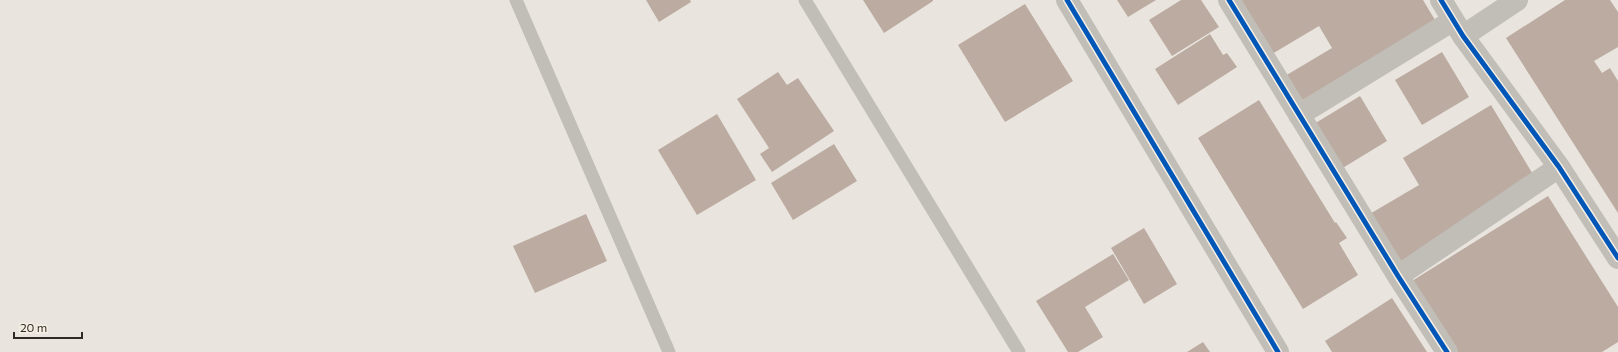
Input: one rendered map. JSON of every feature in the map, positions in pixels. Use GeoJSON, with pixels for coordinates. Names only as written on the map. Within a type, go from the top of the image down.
{"type":"FeatureCollection","features":[{"type":"Feature","properties":{"kind":"street"},"geometry":{"type":"LineString","coordinates":[[1068,0],[1278,352]]}},
{"type":"Feature","properties":{"kind":"street"},"geometry":{"type":"LineString","coordinates":[[1229,0],[1446,352]]}},
{"type":"Feature","properties":{"kind":"street"},"geometry":{"type":"LineString","coordinates":[[1441,0],[1457,28],[1558,167],[1618,258]]}},
{"type":"Feature","properties":{"kind":"street"},"geometry":{"type":"LineString","coordinates":[[1299,115],[1457,28],[1517,0]]}},
{"type":"Feature","properties":{"kind":"street"},"geometry":{"type":"LineString","coordinates":[[1398,276],[1558,167]]}},
{"type":"Feature","properties":{"kind":"lane"},"geometry":{"type":"LineString","coordinates":[[516,0],[668,352]]}},
{"type":"Feature","properties":{"kind":"lane"},"geometry":{"type":"LineString","coordinates":[[805,0],[1019,352]]}},
{"type":"Feature","properties":{"kind":"building"},"geometry":{"type":"Polygon","coordinates":[[[646,0],[690,0],[691,2],[659,22],[646,0]]]}},
{"type":"Feature","properties":{"kind":"building"},"geometry":{"type":"Polygon","coordinates":[[[863,0],[933,0],[933,1],[884,33],[863,0]]]}},
{"type":"Feature","properties":{"kind":"building"},"geometry":{"type":"Polygon","coordinates":[[[1117,0],[1156,0],[1128,17],[1117,0]]]}},
{"type":"Feature","properties":{"kind":"building"},"geometry":{"type":"Polygon","coordinates":[[[1181,0],[1201,0],[1219,27],[1172,56],[1149,20],[1181,0]]]}},
{"type":"Feature","properties":{"kind":"building"},"geometry":{"type":"Polygon","coordinates":[[[1240,0],[1423,0],[1435,20],[1301,101],[1285,76],[1332,48],[1319,26],[1272,54],[1240,0]]]}},
{"type":"Feature","properties":{"kind":"building"},"geometry":{"type":"Polygon","coordinates":[[[1565,0],[1610,0],[1618,12],[1618,47],[1594,61],[1602,73],[1610,68],[1618,81],[1618,213],[1506,38],[1565,0]]]}},
{"type":"Feature","properties":{"kind":"building"},"geometry":{"type":"Polygon","coordinates":[[[1025,4],[1073,81],[1005,122],[958,45],[1025,4]]]}},
{"type":"Feature","properties":{"kind":"building"},"geometry":{"type":"Polygon","coordinates":[[[1210,34],[1223,55],[1227,53],[1237,67],[1178,105],[1155,69],[1210,34]]]}},
{"type":"Feature","properties":{"kind":"building"},"geometry":{"type":"Polygon","coordinates":[[[1442,52],[1469,97],[1422,125],[1395,80],[1442,52]]]}},
{"type":"Feature","properties":{"kind":"building"},"geometry":{"type":"Polygon","coordinates":[[[778,72],[787,85],[798,78],[834,131],[772,172],[760,154],[769,148],[737,99],[778,72]]]}},
{"type":"Feature","properties":{"kind":"building"},"geometry":{"type":"Polygon","coordinates":[[[1360,96],[1387,141],[1341,169],[1314,124],[1360,96]]]}},
{"type":"Feature","properties":{"kind":"building"},"geometry":{"type":"Polygon","coordinates":[[[1259,100],[1335,223],[1336,222],[1347,238],[1339,243],[1358,275],[1303,309],[1198,138],[1259,100]]]}},
{"type":"Feature","properties":{"kind":"building"},"geometry":{"type":"Polygon","coordinates":[[[1491,105],[1537,181],[1398,265],[1368,215],[1419,185],[1403,158],[1491,105]]]}},
{"type":"Feature","properties":{"kind":"building"},"geometry":{"type":"Polygon","coordinates":[[[717,114],[756,180],[697,215],[658,150],[717,114]]]}},
{"type":"Feature","properties":{"kind":"building"},"geometry":{"type":"Polygon","coordinates":[[[834,144],[857,181],[793,220],[771,183],[834,144]]]}},
{"type":"Feature","properties":{"kind":"building"},"geometry":{"type":"Polygon","coordinates":[[[1548,196],[1618,307],[1618,342],[1602,352],[1457,352],[1412,281],[1548,196]]]}},
{"type":"Feature","properties":{"kind":"building"},"geometry":{"type":"Polygon","coordinates":[[[586,214],[607,261],[535,293],[513,246],[586,214]]]}},
{"type":"Feature","properties":{"kind":"building"},"geometry":{"type":"Polygon","coordinates":[[[1144,228],[1177,284],[1144,304],[1111,248],[1144,228]]]}},
{"type":"Feature","properties":{"kind":"building"},"geometry":{"type":"Polygon","coordinates":[[[1113,254],[1129,280],[1085,307],[1103,337],[1078,352],[1068,352],[1036,301],[1113,254]]]}},
{"type":"Feature","properties":{"kind":"building"},"geometry":{"type":"Polygon","coordinates":[[[1392,298],[1427,352],[1332,352],[1325,341],[1392,298]]]}},
{"type":"Feature","properties":{"kind":"building"},"geometry":{"type":"Polygon","coordinates":[[[1203,342],[1210,352],[1187,352],[1203,342]]]}},
{"type":"Feature","properties":{"kind":"cycle path"},"geometry":{"type":"LineString","coordinates":[[1067,0],[1278,352]]}},
{"type":"Feature","properties":{"kind":"cycle path"},"geometry":{"type":"LineString","coordinates":[[1229,0],[1398,276],[1447,352]]}},
{"type":"Feature","properties":{"kind":"cycle path"},"geometry":{"type":"LineString","coordinates":[[1441,0],[1463,36],[1559,167],[1618,258]]}}]}
